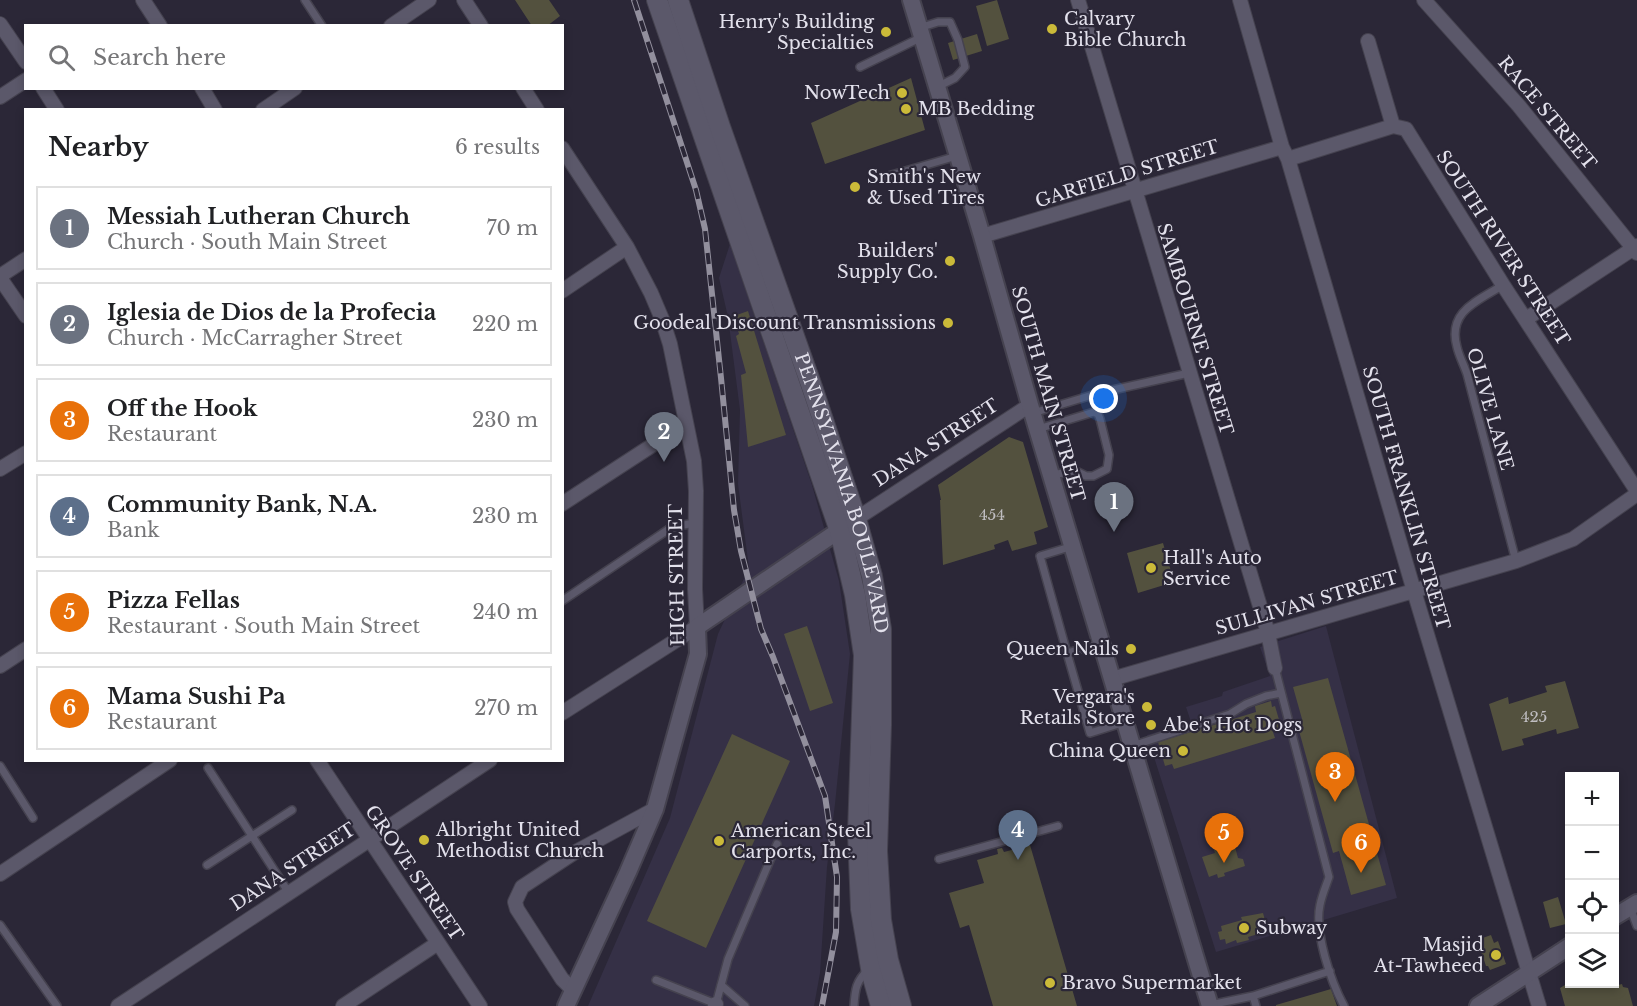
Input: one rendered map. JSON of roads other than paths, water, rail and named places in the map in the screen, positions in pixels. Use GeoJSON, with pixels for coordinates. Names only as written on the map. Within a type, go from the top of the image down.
{"type":"FeatureCollection","features":[{"type":"Feature","properties":{"kind":"main road","name":"PENNSYLVANIA BOULEVARD"},"geometry":{"type":"LineString","coordinates":[[657,0],[848,525],[872,576],[880,629],[881,725],[877,851],[881,921],[888,960],[901,1006]]}},
{"type":"Feature","properties":{"kind":"main road","name":"PENNSYLVANIA BOULEVARD"},"geometry":{"type":"LineString","coordinates":[[678,0],[720,127],[812,387],[848,525],[864,656],[858,833],[861,909],[880,1006]]}},
{"type":"Feature","properties":{"kind":"street"},"geometry":{"type":"LineString","coordinates":[[143,0],[159,24]]}},
{"type":"Feature","properties":{"kind":"street"},"geometry":{"type":"LineString","coordinates":[[394,24],[429,0]]}},
{"type":"Feature","properties":{"kind":"street"},"geometry":{"type":"LineString","coordinates":[[464,0],[480,24]]}},
{"type":"Feature","properties":{"kind":"street","name":"SOUTH MAIN STREET"},"geometry":{"type":"LineString","coordinates":[[911,0],[1210,1006]]}},
{"type":"Feature","properties":{"kind":"street","name":"SAMBOURNE STREET"},"geometry":{"type":"LineString","coordinates":[[1078,0],[1268,633],[1275,668]]}},
{"type":"Feature","properties":{"kind":"street","name":"SOUTH FRANKLIN STREET"},"geometry":{"type":"LineString","coordinates":[[1240,0],[1539,1006]]}},
{"type":"Feature","properties":{"kind":"street","name":"RACE STREET"},"geometry":{"type":"LineString","coordinates":[[1425,0],[1519,106],[1636,249]]}},
{"type":"Feature","properties":{"kind":"street"},"geometry":{"type":"LineString","coordinates":[[0,24],[24,60]]}},
{"type":"Feature","properties":{"kind":"street"},"geometry":{"type":"LineString","coordinates":[[1285,153],[1393,126],[1368,41]]}},
{"type":"Feature","properties":{"kind":"street"},"geometry":{"type":"LineString","coordinates":[[0,97],[24,81]]}},
{"type":"Feature","properties":{"kind":"street"},"geometry":{"type":"LineString","coordinates":[[44,90],[56,108]]}},
{"type":"Feature","properties":{"kind":"street"},"geometry":{"type":"LineString","coordinates":[[203,90],[214,108]]}},
{"type":"Feature","properties":{"kind":"street"},"geometry":{"type":"LineString","coordinates":[[266,108],[292,90]]}},
{"type":"Feature","properties":{"kind":"street"},"geometry":{"type":"LineString","coordinates":[[524,90],[536,108]]}},
{"type":"Feature","properties":{"kind":"street","name":"SOUTH RIVER STREET"},"geometry":{"type":"LineString","coordinates":[[1393,126],[1406,129],[1637,493]]}},
{"type":"Feature","properties":{"kind":"street","name":"HIGH STREET"},"geometry":{"type":"LineString","coordinates":[[564,151],[627,247],[651,293],[670,344],[694,461],[698,654],[655,809],[566,1006]]}},
{"type":"Feature","properties":{"kind":"street","name":"GARFIELD STREET"},"geometry":{"type":"LineString","coordinates":[[982,236],[1134,190],[1285,153]]}},
{"type":"Feature","properties":{"kind":"street"},"geometry":{"type":"LineString","coordinates":[[564,290],[627,247]]}},
{"type":"Feature","properties":{"kind":"street"},"geometry":{"type":"LineString","coordinates":[[1526,319],[1636,249]]}},
{"type":"Feature","properties":{"kind":"street"},"geometry":{"type":"LineString","coordinates":[[24,260],[0,277],[24,313]]}},
{"type":"Feature","properties":{"kind":"street","name":"DANA STREET"},"geometry":{"type":"LineString","coordinates":[[564,712],[697,627],[848,525],[1031,409]]}},
{"type":"Feature","properties":{"kind":"street"},"geometry":{"type":"LineString","coordinates":[[564,503],[685,423]]}},
{"type":"Feature","properties":{"kind":"street"},"geometry":{"type":"LineString","coordinates":[[0,470],[24,454]]}},
{"type":"Feature","properties":{"kind":"street","name":"SULLIVAN STREET"},"geometry":{"type":"LineString","coordinates":[[1112,679],[1516,561],[1573,539],[1637,493]]}},
{"type":"Feature","properties":{"kind":"street"},"geometry":{"type":"LineString","coordinates":[[0,666],[24,650]]}},
{"type":"Feature","properties":{"kind":"street"},"geometry":{"type":"LineString","coordinates":[[0,874],[167,762]]}},
{"type":"Feature","properties":{"kind":"street","name":"GROVE STREET"},"geometry":{"type":"LineString","coordinates":[[321,762],[480,1006]]}},
{"type":"Feature","properties":{"kind":"street","name":"DANA STREET"},"geometry":{"type":"LineString","coordinates":[[118,1006],[487,762]]}},
{"type":"Feature","properties":{"kind":"street"},"geometry":{"type":"LineString","coordinates":[[573,990],[562,979],[517,909],[515,902],[522,887],[572,854],[655,809]]}},
{"type":"Feature","properties":{"kind":"street"},"geometry":{"type":"LineString","coordinates":[[1619,914],[1633,905]]}},
{"type":"Feature","properties":{"kind":"street"},"geometry":{"type":"LineString","coordinates":[[343,1006],[438,943]]}},
{"type":"Feature","properties":{"kind":"street"},"geometry":{"type":"LineString","coordinates":[[1478,1006],[1565,949]]}},
{"type":"Feature","properties":{"kind":"lane"},"geometry":{"type":"LineString","coordinates":[[305,0],[321,24]]}},
{"type":"Feature","properties":{"kind":"lane"},"geometry":{"type":"LineString","coordinates":[[860,67],[938,22],[950,22],[965,67],[955,78],[937,87]]}},
{"type":"Feature","properties":{"kind":"lane"},"geometry":{"type":"LineString","coordinates":[[881,178],[957,156]]}},
{"type":"Feature","properties":{"kind":"lane","name":"OLIVE LANE"},"geometry":{"type":"LineString","coordinates":[[1503,285],[1467,308],[1457,320],[1455,332],[1456,346],[1467,374],[1516,561]]}},
{"type":"Feature","properties":{"kind":"lane"},"geometry":{"type":"LineString","coordinates":[[1031,409],[1189,373]]}},
{"type":"Feature","properties":{"kind":"lane"},"geometry":{"type":"LineString","coordinates":[[1038,429],[1094,412],[1100,419],[1109,455],[1107,469],[1093,476],[1086,476],[1076,471],[1051,475]]}},
{"type":"Feature","properties":{"kind":"lane"},"geometry":{"type":"LineString","coordinates":[[564,600],[672,527],[695,523]]}},
{"type":"Feature","properties":{"kind":"lane"},"geometry":{"type":"LineString","coordinates":[[1073,546],[1040,556],[1090,733],[1125,722]]}},
{"type":"Feature","properties":{"kind":"lane"},"geometry":{"type":"LineString","coordinates":[[1067,653],[1102,643]]}},
{"type":"Feature","properties":{"kind":"lane"},"geometry":{"type":"LineString","coordinates":[[1275,668],[1329,877],[1319,906],[1318,927],[1330,971],[1344,1006]]}},
{"type":"Feature","properties":{"kind":"lane"},"geometry":{"type":"LineString","coordinates":[[1132,746],[1236,712],[1266,696],[1281,693]]}},
{"type":"Feature","properties":{"kind":"lane"},"geometry":{"type":"LineString","coordinates":[[0,766],[33,818]]}},
{"type":"Feature","properties":{"kind":"lane"},"geometry":{"type":"LineString","coordinates":[[208,768],[289,893]]}},
{"type":"Feature","properties":{"kind":"lane"},"geometry":{"type":"LineString","coordinates":[[207,865],[292,810]]}},
{"type":"Feature","properties":{"kind":"lane"},"geometry":{"type":"LineString","coordinates":[[939,859],[1058,826]]}},
{"type":"Feature","properties":{"kind":"lane"},"geometry":{"type":"LineString","coordinates":[[656,980],[715,1005],[728,959],[777,844]]}},
{"type":"Feature","properties":{"kind":"lane"},"geometry":{"type":"LineString","coordinates":[[1633,905],[1637,926]]}},
{"type":"Feature","properties":{"kind":"lane"},"geometry":{"type":"LineString","coordinates":[[0,925],[57,1006]]}},
{"type":"Feature","properties":{"kind":"lane"},"geometry":{"type":"LineString","coordinates":[[854,1006],[855,989],[860,976],[871,967]]}},
{"type":"Feature","properties":{"kind":"lane"},"geometry":{"type":"LineString","coordinates":[[1210,1006],[1253,996],[1330,971]]}},
{"type":"Feature","properties":{"kind":"lane"},"geometry":{"type":"LineString","coordinates":[[721,985],[745,1006]]}},
{"type":"Feature","properties":{"kind":"lane"},"geometry":{"type":"LineString","coordinates":[[1253,996],[1256,1006]]}},
{"type":"Feature","properties":{"kind":"railway"},"geometry":{"type":"LineString","coordinates":[[634,0],[696,190],[705,229],[734,510],[741,551],[761,629],[825,796],[837,877],[836,932],[822,1006]]}},
{"type":"Feature","properties":{"kind":"place","name":"Calvary Bible Church"},"geometry":{"type":"Point","coordinates":[1052,29]}},
{"type":"Feature","properties":{"kind":"place","name":"Henry's Building Specialties"},"geometry":{"type":"Point","coordinates":[886,32]}},
{"type":"Feature","properties":{"kind":"place","name":"NowTech"},"geometry":{"type":"Point","coordinates":[902,93]}},
{"type":"Feature","properties":{"kind":"place","name":"MB Bedding"},"geometry":{"type":"Point","coordinates":[906,109]}},
{"type":"Feature","properties":{"kind":"place","name":"Smith's New & Used Tires"},"geometry":{"type":"Point","coordinates":[855,187]}},
{"type":"Feature","properties":{"kind":"place","name":"Builders' Supply Co."},"geometry":{"type":"Point","coordinates":[950,261]}},
{"type":"Feature","properties":{"kind":"place","name":"Goodeal Discount Transmissions"},"geometry":{"type":"Point","coordinates":[948,323]}},
{"type":"Feature","properties":{"kind":"place","name":"Iglesia de Dios de la Profecia"},"geometry":{"type":"Point","coordinates":[664,462]}},
{"type":"Feature","properties":{"kind":"place","name":"Messiah Lutheran Church"},"geometry":{"type":"Point","coordinates":[1114,532]}},
{"type":"Feature","properties":{"kind":"place","name":"Hall's Auto Service"},"geometry":{"type":"Point","coordinates":[1151,568]}},
{"type":"Feature","properties":{"kind":"place","name":"Queen Nails"},"geometry":{"type":"Point","coordinates":[1131,649]}},
{"type":"Feature","properties":{"kind":"place","name":"Vergara's Retails Store"},"geometry":{"type":"Point","coordinates":[1147,707]}},
{"type":"Feature","properties":{"kind":"place","name":"Abe's Hot Dogs"},"geometry":{"type":"Point","coordinates":[1151,725]}},
{"type":"Feature","properties":{"kind":"place","name":"China Queen"},"geometry":{"type":"Point","coordinates":[1183,751]}},
{"type":"Feature","properties":{"kind":"place","name":"Off the Hook"},"geometry":{"type":"Point","coordinates":[1335,802]}},
{"type":"Feature","properties":{"kind":"place","name":"Albright United Methodist Church"},"geometry":{"type":"Point","coordinates":[424,840]}},
{"type":"Feature","properties":{"kind":"place","name":"American Steel Carports, Inc."},"geometry":{"type":"Point","coordinates":[719,841]}},
{"type":"Feature","properties":{"kind":"place","name":"Community Bank, N.A."},"geometry":{"type":"Point","coordinates":[1018,860]}},
{"type":"Feature","properties":{"kind":"place","name":"Pizza Fellas"},"geometry":{"type":"Point","coordinates":[1224,863]}},
{"type":"Feature","properties":{"kind":"place","name":"Mama Sushi Pa"},"geometry":{"type":"Point","coordinates":[1361,873]}},
{"type":"Feature","properties":{"kind":"place","name":"Subway"},"geometry":{"type":"Point","coordinates":[1244,928]}},
{"type":"Feature","properties":{"kind":"place","name":"Masjid At-Tawheed"},"geometry":{"type":"Point","coordinates":[1496,955]}},
{"type":"Feature","properties":{"kind":"place","name":"Bravo Supermarket"},"geometry":{"type":"Point","coordinates":[1050,983]}}]}
